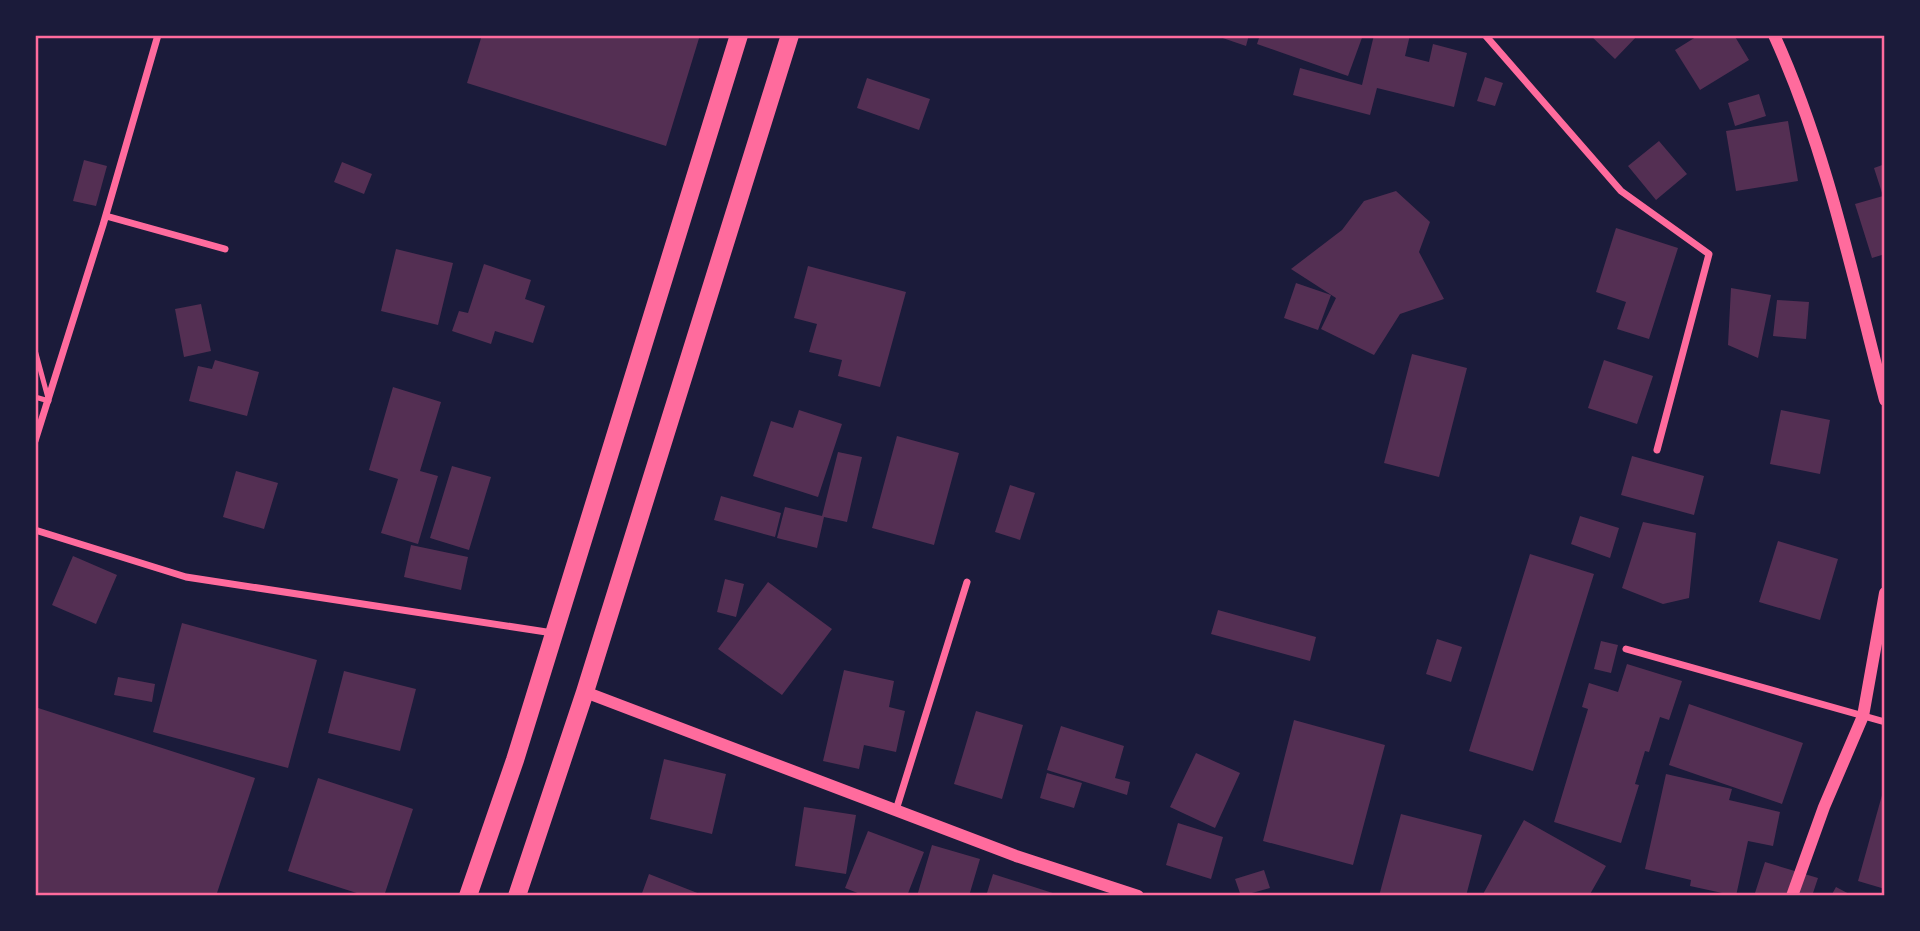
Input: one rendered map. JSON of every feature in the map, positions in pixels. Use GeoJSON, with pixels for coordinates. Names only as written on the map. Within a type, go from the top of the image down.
{"type":"FeatureCollection","features":[{"type":"Feature","properties":{"kind":"main road"},"geometry":{"type":"LineString","coordinates":[[468,896],[554,634],[739,35]]}},
{"type":"Feature","properties":{"kind":"main road"},"geometry":{"type":"LineString","coordinates":[[517,896],[585,692],[790,35]]}},
{"type":"Feature","properties":{"kind":"street"},"geometry":{"type":"LineString","coordinates":[[35,441],[106,216],[158,35]]}},
{"type":"Feature","properties":{"kind":"street"},"geometry":{"type":"LineString","coordinates":[[1485,35],[1621,191],[1709,254],[1657,450]]}},
{"type":"Feature","properties":{"kind":"street"},"geometry":{"type":"LineString","coordinates":[[1774,35],[1794,79],[1818,149],[1885,400]]}},
{"type":"Feature","properties":{"kind":"street"},"geometry":{"type":"LineString","coordinates":[[106,216],[225,248]]}},
{"type":"Feature","properties":{"kind":"street"},"geometry":{"type":"LineString","coordinates":[[35,530],[186,577],[554,634]]}},
{"type":"Feature","properties":{"kind":"street"},"geometry":{"type":"LineString","coordinates":[[895,810],[967,582]]}},
{"type":"Feature","properties":{"kind":"street"},"geometry":{"type":"LineString","coordinates":[[1792,896],[1824,807],[1863,716],[1885,593]]}},
{"type":"Feature","properties":{"kind":"street"},"geometry":{"type":"LineString","coordinates":[[1626,649],[1885,722]]}},
{"type":"Feature","properties":{"kind":"street"},"geometry":{"type":"LineString","coordinates":[[585,692],[1016,856],[1138,896]]}},
{"type":"Feature","properties":{"kind":"lane"},"geometry":{"type":"LineString","coordinates":[[35,350],[49,401]]}},
{"type":"Feature","properties":{"kind":"lane"},"geometry":{"type":"LineString","coordinates":[[35,397],[49,401]]}},
{"type":"Feature","properties":{"kind":"building"},"geometry":{"type":"Polygon","coordinates":[[[482,35],[700,35],[666,146],[467,83],[482,35]]]}},
{"type":"Feature","properties":{"kind":"building"},"geometry":{"type":"Polygon","coordinates":[[[1214,35],[1249,35],[1246,46],[1214,35]]]}},
{"type":"Feature","properties":{"kind":"building"},"geometry":{"type":"Polygon","coordinates":[[[1260,35],[1363,35],[1348,76],[1257,44],[1260,35]]]}},
{"type":"Feature","properties":{"kind":"building"},"geometry":{"type":"Polygon","coordinates":[[[1374,35],[1410,35],[1405,56],[1429,62],[1433,44],[1467,53],[1454,107],[1377,88],[1370,115],[1293,95],[1300,68],[1362,85],[1374,35]]]}},
{"type":"Feature","properties":{"kind":"building"},"geometry":{"type":"Polygon","coordinates":[[[1590,35],[1638,35],[1615,59],[1590,35]]]}},
{"type":"Feature","properties":{"kind":"building"},"geometry":{"type":"Polygon","coordinates":[[[1699,35],[1734,35],[1749,60],[1700,90],[1675,50],[1699,35]]]}},
{"type":"Feature","properties":{"kind":"building"},"geometry":{"type":"Polygon","coordinates":[[[1485,77],[1503,83],[1495,106],[1477,101],[1485,77]]]}},
{"type":"Feature","properties":{"kind":"building"},"geometry":{"type":"Polygon","coordinates":[[[867,78],[930,99],[919,130],[857,108],[867,78]]]}},
{"type":"Feature","properties":{"kind":"building"},"geometry":{"type":"Polygon","coordinates":[[[1759,94],[1766,116],[1735,126],[1728,103],[1759,94]]]}},
{"type":"Feature","properties":{"kind":"building"},"geometry":{"type":"Polygon","coordinates":[[[1788,121],[1798,181],[1736,191],[1726,131],[1788,121]]]}},
{"type":"Feature","properties":{"kind":"building"},"geometry":{"type":"Polygon","coordinates":[[[1659,141],[1687,174],[1656,200],[1628,166],[1659,141]]]}},
{"type":"Feature","properties":{"kind":"building"},"geometry":{"type":"Polygon","coordinates":[[[84,160],[107,166],[96,206],[73,201],[84,160]]]}},
{"type":"Feature","properties":{"kind":"building"},"geometry":{"type":"Polygon","coordinates":[[[342,162],[372,174],[364,194],[334,182],[342,162]]]}},
{"type":"Feature","properties":{"kind":"building"},"geometry":{"type":"Polygon","coordinates":[[[1885,164],[1885,254],[1872,258],[1855,204],[1883,196],[1874,168],[1885,164]]]}},
{"type":"Feature","properties":{"kind":"building"},"geometry":{"type":"Polygon","coordinates":[[[1396,191],[1430,222],[1419,252],[1444,299],[1400,314],[1374,355],[1321,329],[1336,298],[1291,269],[1342,230],[1364,201],[1396,191]]]}},
{"type":"Feature","properties":{"kind":"building"},"geometry":{"type":"Polygon","coordinates":[[[1616,228],[1678,248],[1649,339],[1617,329],[1626,302],[1596,292],[1616,228]]]}},
{"type":"Feature","properties":{"kind":"building"},"geometry":{"type":"Polygon","coordinates":[[[396,249],[453,263],[438,325],[381,311],[396,249]]]}},
{"type":"Feature","properties":{"kind":"building"},"geometry":{"type":"Polygon","coordinates":[[[484,264],[531,280],[525,299],[545,306],[533,343],[495,331],[491,344],[452,331],[459,311],[468,313],[484,264]]]}},
{"type":"Feature","properties":{"kind":"building"},"geometry":{"type":"Polygon","coordinates":[[[808,266],[906,292],[880,387],[838,376],[842,360],[809,352],[817,324],[794,318],[808,266]]]}},
{"type":"Feature","properties":{"kind":"building"},"geometry":{"type":"Polygon","coordinates":[[[1296,283],[1331,295],[1318,330],[1284,318],[1296,283]]]}},
{"type":"Feature","properties":{"kind":"building"},"geometry":{"type":"Polygon","coordinates":[[[1731,288],[1771,295],[1758,358],[1728,345],[1731,288]]]}},
{"type":"Feature","properties":{"kind":"building"},"geometry":{"type":"Polygon","coordinates":[[[1777,300],[1809,302],[1806,339],[1773,336],[1777,300]]]}},
{"type":"Feature","properties":{"kind":"building"},"geometry":{"type":"Polygon","coordinates":[[[201,304],[211,351],[184,357],[175,309],[201,304]]]}},
{"type":"Feature","properties":{"kind":"building"},"geometry":{"type":"Polygon","coordinates":[[[1412,354],[1467,368],[1439,477],[1384,463],[1412,354]]]}},
{"type":"Feature","properties":{"kind":"building"},"geometry":{"type":"Polygon","coordinates":[[[215,360],[259,372],[247,416],[189,401],[198,366],[212,369],[215,360]]]}},
{"type":"Feature","properties":{"kind":"building"},"geometry":{"type":"Polygon","coordinates":[[[1604,360],[1653,376],[1637,424],[1588,408],[1604,360]]]}},
{"type":"Feature","properties":{"kind":"building"},"geometry":{"type":"Polygon","coordinates":[[[393,387],[441,402],[420,471],[438,476],[418,544],[381,533],[398,479],[369,470],[393,387]]]}},
{"type":"Feature","properties":{"kind":"building"},"geometry":{"type":"Polygon","coordinates":[[[799,410],[842,424],[818,497],[753,476],[771,421],[793,428],[799,410]]]}},
{"type":"Feature","properties":{"kind":"building"},"geometry":{"type":"Polygon","coordinates":[[[1781,410],[1830,420],[1820,474],[1770,464],[1781,410]]]}},
{"type":"Feature","properties":{"kind":"building"},"geometry":{"type":"Polygon","coordinates":[[[897,436],[959,453],[934,545],[872,528],[897,436]]]}},
{"type":"Feature","properties":{"kind":"building"},"geometry":{"type":"Polygon","coordinates":[[[838,452],[862,457],[847,522],[824,517],[817,548],[777,538],[785,507],[822,516],[838,452]]]}},
{"type":"Feature","properties":{"kind":"building"},"geometry":{"type":"Polygon","coordinates":[[[1632,456],[1704,476],[1694,515],[1621,495],[1632,456]]]}},
{"type":"Feature","properties":{"kind":"building"},"geometry":{"type":"Polygon","coordinates":[[[452,466],[491,477],[469,550],[430,538],[452,466]]]}},
{"type":"Feature","properties":{"kind":"building"},"geometry":{"type":"Polygon","coordinates":[[[236,471],[278,483],[264,529],[223,517],[236,471]]]}},
{"type":"Feature","properties":{"kind":"building"},"geometry":{"type":"Polygon","coordinates":[[[1010,485],[1035,493],[1020,540],[995,532],[1010,485]]]}},
{"type":"Feature","properties":{"kind":"building"},"geometry":{"type":"Polygon","coordinates":[[[721,496],[781,513],[775,537],[714,520],[721,496]]]}},
{"type":"Feature","properties":{"kind":"building"},"geometry":{"type":"Polygon","coordinates":[[[1580,516],[1619,528],[1610,558],[1571,544],[1580,516]]]}},
{"type":"Feature","properties":{"kind":"building"},"geometry":{"type":"Polygon","coordinates":[[[1643,522],[1696,533],[1689,598],[1663,604],[1622,588],[1643,522]]]}},
{"type":"Feature","properties":{"kind":"building"},"geometry":{"type":"Polygon","coordinates":[[[1778,541],[1838,559],[1820,620],[1759,602],[1778,541]]]}},
{"type":"Feature","properties":{"kind":"building"},"geometry":{"type":"Polygon","coordinates":[[[411,545],[468,557],[461,590],[404,577],[411,545]]]}},
{"type":"Feature","properties":{"kind":"building"},"geometry":{"type":"Polygon","coordinates":[[[1530,554],[1594,574],[1533,771],[1469,751],[1530,554]]]}},
{"type":"Feature","properties":{"kind":"building"},"geometry":{"type":"Polygon","coordinates":[[[73,556],[117,575],[96,624],[52,605],[73,556]]]}},
{"type":"Feature","properties":{"kind":"building"},"geometry":{"type":"Polygon","coordinates":[[[725,579],[744,584],[736,617],[717,612],[725,579]]]}},
{"type":"Feature","properties":{"kind":"building"},"geometry":{"type":"Polygon","coordinates":[[[768,582],[832,629],[782,695],[718,649],[768,582]]]}},
{"type":"Feature","properties":{"kind":"building"},"geometry":{"type":"Polygon","coordinates":[[[1218,610],[1316,637],[1310,661],[1211,634],[1218,610]]]}},
{"type":"Feature","properties":{"kind":"building"},"geometry":{"type":"Polygon","coordinates":[[[182,623],[317,660],[288,768],[153,732],[182,623]]]}},
{"type":"Feature","properties":{"kind":"building"},"geometry":{"type":"Polygon","coordinates":[[[1437,639],[1462,647],[1451,682],[1426,674],[1437,639]]]}},
{"type":"Feature","properties":{"kind":"building"},"geometry":{"type":"Polygon","coordinates":[[[1601,641],[1618,645],[1611,673],[1594,669],[1601,641]]]}},
{"type":"Feature","properties":{"kind":"building"},"geometry":{"type":"Polygon","coordinates":[[[1627,664],[1682,681],[1669,720],[1660,717],[1649,752],[1645,751],[1635,784],[1639,785],[1621,843],[1554,822],[1588,709],[1582,707],[1589,683],[1618,692],[1627,664]]]}},
{"type":"Feature","properties":{"kind":"building"},"geometry":{"type":"Polygon","coordinates":[[[844,670],[894,681],[889,707],[905,711],[896,752],[864,745],[859,769],[823,761],[844,670]]]}},
{"type":"Feature","properties":{"kind":"building"},"geometry":{"type":"Polygon","coordinates":[[[344,671],[416,689],[400,751],[328,733],[344,671]]]}},
{"type":"Feature","properties":{"kind":"building"},"geometry":{"type":"Polygon","coordinates":[[[118,677],[155,684],[152,702],[114,695],[118,677]]]}},
{"type":"Feature","properties":{"kind":"building"},"geometry":{"type":"Polygon","coordinates":[[[1689,704],[1803,743],[1782,804],[1669,765],[1689,704]]]}},
{"type":"Feature","properties":{"kind":"building"},"geometry":{"type":"Polygon","coordinates":[[[35,707],[255,778],[216,896],[35,896],[35,707]]]}},
{"type":"Feature","properties":{"kind":"building"},"geometry":{"type":"Polygon","coordinates":[[[976,711],[1023,725],[1002,799],[954,784],[976,711]]]}},
{"type":"Feature","properties":{"kind":"building"},"geometry":{"type":"Polygon","coordinates":[[[1294,720],[1385,745],[1353,865],[1263,841],[1294,720]]]}},
{"type":"Feature","properties":{"kind":"building"},"geometry":{"type":"Polygon","coordinates":[[[1061,726],[1124,746],[1115,778],[1130,782],[1127,795],[1047,770],[1061,726]]]}},
{"type":"Feature","properties":{"kind":"building"},"geometry":{"type":"Polygon","coordinates":[[[1196,753],[1240,773],[1215,828],[1170,807],[1196,753]]]}},
{"type":"Feature","properties":{"kind":"building"},"geometry":{"type":"Polygon","coordinates":[[[664,759],[726,774],[712,834],[650,819],[664,759]]]}},
{"type":"Feature","properties":{"kind":"building"},"geometry":{"type":"Polygon","coordinates":[[[1047,773],[1082,783],[1074,808],[1040,798],[1047,773]]]}},
{"type":"Feature","properties":{"kind":"building"},"geometry":{"type":"Polygon","coordinates":[[[1666,774],[1732,789],[1729,800],[1780,812],[1773,846],[1748,841],[1736,896],[1690,886],[1691,880],[1645,869],[1666,774]]]}},
{"type":"Feature","properties":{"kind":"building"},"geometry":{"type":"Polygon","coordinates":[[[318,778],[413,809],[384,896],[366,896],[288,871],[318,778]]]}},
{"type":"Feature","properties":{"kind":"building"},"geometry":{"type":"Polygon","coordinates":[[[1885,788],[1885,889],[1858,881],[1885,788]]]}},
{"type":"Feature","properties":{"kind":"building"},"geometry":{"type":"Polygon","coordinates":[[[804,807],[856,815],[846,874],[795,866],[804,807]]]}},
{"type":"Feature","properties":{"kind":"building"},"geometry":{"type":"Polygon","coordinates":[[[1401,814],[1482,835],[1466,896],[1379,896],[1401,814]]]}},
{"type":"Feature","properties":{"kind":"building"},"geometry":{"type":"Polygon","coordinates":[[[1524,820],[1606,866],[1589,896],[1482,896],[1524,820]]]}},
{"type":"Feature","properties":{"kind":"building"},"geometry":{"type":"Polygon","coordinates":[[[1178,823],[1223,837],[1211,879],[1166,865],[1178,823]]]}},
{"type":"Feature","properties":{"kind":"building"},"geometry":{"type":"Polygon","coordinates":[[[868,831],[924,852],[907,896],[865,896],[845,888],[868,831]]]}},
{"type":"Feature","properties":{"kind":"building"},"geometry":{"type":"Polygon","coordinates":[[[932,845],[980,859],[969,896],[917,896],[932,845]]]}},
{"type":"Feature","properties":{"kind":"building"},"geometry":{"type":"Polygon","coordinates":[[[1765,862],[1818,878],[1812,896],[1754,896],[1765,862]]]}},
{"type":"Feature","properties":{"kind":"building"},"geometry":{"type":"Polygon","coordinates":[[[1264,870],[1270,888],[1241,896],[1235,879],[1264,870]]]}},
{"type":"Feature","properties":{"kind":"building"},"geometry":{"type":"Polygon","coordinates":[[[649,874],[705,896],[641,896],[649,874]]]}},
{"type":"Feature","properties":{"kind":"building"},"geometry":{"type":"Polygon","coordinates":[[[993,874],[1059,895],[1059,896],[986,896],[993,874]]]}},
{"type":"Feature","properties":{"kind":"building"},"geometry":{"type":"Polygon","coordinates":[[[1836,887],[1853,896],[1831,896],[1836,887]]]}}]}
